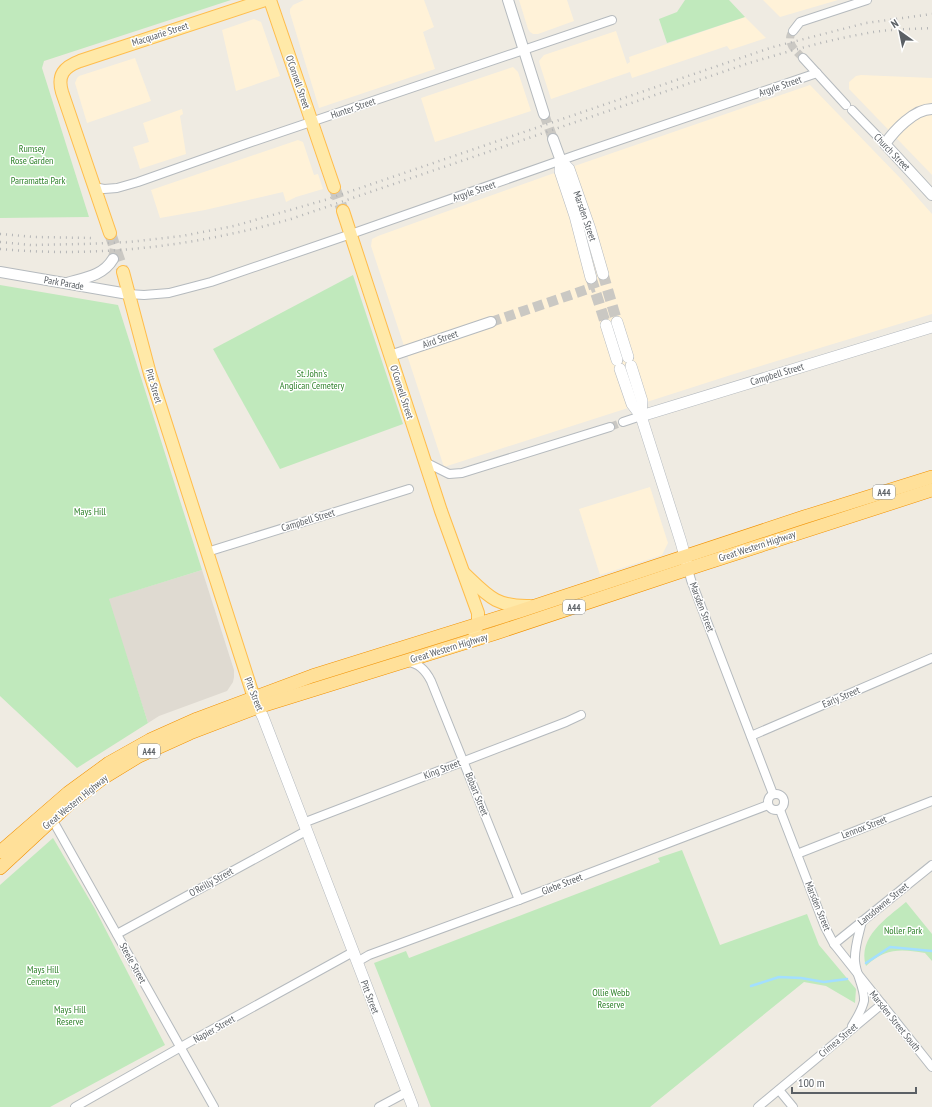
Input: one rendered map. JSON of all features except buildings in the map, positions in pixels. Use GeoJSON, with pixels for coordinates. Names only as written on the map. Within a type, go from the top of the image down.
{"type":"FeatureCollection","features":[{"type":"Feature","properties":{"kind":"highway","name":"Great Western Highway"},"geometry":{"type":"LineString","coordinates":[[0,852],[68,793],[109,763],[150,740],[198,719],[400,663],[460,644],[932,477]]}},
{"type":"Feature","properties":{"kind":"highway","name":"Great Western Highway"},"geometry":{"type":"LineString","coordinates":[[0,868],[52,819],[90,787],[139,756],[312,676],[536,606],[932,490]]}},
{"type":"Feature","properties":{"kind":"main road","name":"Macquarie Street"},"geometry":{"type":"LineString","coordinates":[[94,187],[62,92],[60,77],[67,67],[80,61],[265,0]]}},
{"type":"Feature","properties":{"kind":"main road","name":"O'Connell Street"},"geometry":{"type":"LineString","coordinates":[[270,0],[334,187]]}},
{"type":"Feature","properties":{"kind":"main road","name":"Marsden Street"},"geometry":{"type":"LineString","coordinates":[[561,161],[568,169],[590,229],[603,274]]}},
{"type":"Feature","properties":{"kind":"main road","name":"Marsden Street"},"geometry":{"type":"LineString","coordinates":[[561,161],[561,174],[575,216],[591,278]]}},
{"type":"Feature","properties":{"kind":"main road"},"geometry":{"type":"LineString","coordinates":[[94,187],[110,233]]}},
{"type":"Feature","properties":{"kind":"main road","name":"O'Connell Street"},"geometry":{"type":"LineString","coordinates":[[343,211],[425,462],[478,613],[478,625]]}},
{"type":"Feature","properties":{"kind":"main road","name":"Pitt Street"},"geometry":{"type":"LineString","coordinates":[[123,272],[140,341],[256,703],[263,717],[413,1107]]}},
{"type":"Feature","properties":{"kind":"main road","name":"Marsden Street"},"geometry":{"type":"LineString","coordinates":[[617,322],[624,363]]}},
{"type":"Feature","properties":{"kind":"main road","name":"Marsden Street"},"geometry":{"type":"LineString","coordinates":[[606,325],[642,401],[641,416],[687,563]]}},
{"type":"Feature","properties":{"kind":"main road","name":"Campbell Street"},"geometry":{"type":"LineString","coordinates":[[641,416],[932,327]]}},
{"type":"Feature","properties":{"kind":"main road"},"geometry":{"type":"LineString","coordinates":[[463,572],[482,591],[496,601],[512,606],[536,606]]}},
{"type":"Feature","properties":{"kind":"main road"},"geometry":{"type":"LineString","coordinates":[[460,644],[474,633],[478,625]]}},
{"type":"Feature","properties":{"kind":"street"},"geometry":{"type":"LineString","coordinates":[[508,0],[544,114]]}},
{"type":"Feature","properties":{"kind":"street"},"geometry":{"type":"LineString","coordinates":[[793,31],[800,22],[868,0]]}},
{"type":"Feature","properties":{"kind":"street","name":"Hunter Street"},"geometry":{"type":"LineString","coordinates":[[94,187],[104,189],[124,187],[612,20]]}},
{"type":"Feature","properties":{"kind":"street","name":"Church Street"},"geometry":{"type":"LineString","coordinates":[[803,58],[932,195]]}},
{"type":"Feature","properties":{"kind":"street","name":"Argyle Street"},"geometry":{"type":"LineString","coordinates":[[128,294],[157,295],[187,289],[351,234],[815,71]]}},
{"type":"Feature","properties":{"kind":"street"},"geometry":{"type":"LineString","coordinates":[[885,144],[891,135],[916,114],[932,109]]}},
{"type":"Feature","properties":{"kind":"street"},"geometry":{"type":"LineString","coordinates":[[885,144],[895,139],[919,118],[932,114]]}},
{"type":"Feature","properties":{"kind":"street","name":"Marsden Street"},"geometry":{"type":"LineString","coordinates":[[553,139],[561,161]]}},
{"type":"Feature","properties":{"kind":"street"},"geometry":{"type":"LineString","coordinates":[[63,284],[94,275],[106,268],[112,259]]}},
{"type":"Feature","properties":{"kind":"street","name":"Park Parade"},"geometry":{"type":"LineString","coordinates":[[0,272],[128,294]]}},
{"type":"Feature","properties":{"kind":"street","name":"Aird Street"},"geometry":{"type":"LineString","coordinates":[[390,356],[491,322]]}},
{"type":"Feature","properties":{"kind":"street","name":"Campbell Street"},"geometry":{"type":"LineString","coordinates":[[623,422],[641,416]]}},
{"type":"Feature","properties":{"kind":"street"},"geometry":{"type":"LineString","coordinates":[[425,462],[449,474],[462,473],[610,426]]}},
{"type":"Feature","properties":{"kind":"street","name":"Campbell Street"},"geometry":{"type":"LineString","coordinates":[[208,552],[409,489]]}},
{"type":"Feature","properties":{"kind":"street","name":"Marsden Street"},"geometry":{"type":"LineString","coordinates":[[687,563],[691,580],[773,794]]}},
{"type":"Feature","properties":{"kind":"street","name":"Early Street"},"geometry":{"type":"LineString","coordinates":[[751,736],[932,658]]}},
{"type":"Feature","properties":{"kind":"street","name":"Bobart Street"},"geometry":{"type":"LineString","coordinates":[[400,663],[414,662],[428,675],[519,900]]}},
{"type":"Feature","properties":{"kind":"street","name":"King Street"},"geometry":{"type":"LineString","coordinates":[[305,827],[463,761],[581,715]]}},
{"type":"Feature","properties":{"kind":"street"},"geometry":{"type":"LineString","coordinates":[[773,794],[778,794],[783,798],[784,805],[780,810],[772,810],[768,805],[768,799],[773,794]]}},
{"type":"Feature","properties":{"kind":"street","name":"Lennox Street"},"geometry":{"type":"LineString","coordinates":[[797,854],[932,801]]}},
{"type":"Feature","properties":{"kind":"street","name":"Glebe Street"},"geometry":{"type":"LineString","coordinates":[[355,957],[369,955],[519,900],[768,805]]}},
{"type":"Feature","properties":{"kind":"street","name":"Marsden Street"},"geometry":{"type":"LineString","coordinates":[[780,810],[825,927],[834,944],[858,975]]}},
{"type":"Feature","properties":{"kind":"street","name":"Steele Street"},"geometry":{"type":"LineString","coordinates":[[52,819],[214,1107]]}},
{"type":"Feature","properties":{"kind":"street","name":"O'Reilly Street"},"geometry":{"type":"LineString","coordinates":[[116,934],[305,827]]}},
{"type":"Feature","properties":{"kind":"street","name":"Lansdowne Street"},"geometry":{"type":"LineString","coordinates":[[834,944],[932,865]]}},
{"type":"Feature","properties":{"kind":"street"},"geometry":{"type":"LineString","coordinates":[[849,1031],[860,1012],[864,1001],[863,991],[855,961],[862,922]]}},
{"type":"Feature","properties":{"kind":"street","name":"Napier Street"},"geometry":{"type":"LineString","coordinates":[[75,1107],[180,1047],[355,957]]}},
{"type":"Feature","properties":{"kind":"street","name":"Marsden Street South"},"geometry":{"type":"LineString","coordinates":[[858,975],[932,1067]]}},
{"type":"Feature","properties":{"kind":"street","name":"Crimea Street"},"geometry":{"type":"LineString","coordinates":[[758,1107],[882,1004]]}},
{"type":"Feature","properties":{"kind":"street"},"geometry":{"type":"LineString","coordinates":[[779,1090],[793,1107]]}},
{"type":"Feature","properties":{"kind":"street"},"geometry":{"type":"LineString","coordinates":[[379,1107],[407,1092]]}},
{"type":"Feature","properties":{"kind":"shaded area"},"geometry":{"type":"Polygon","coordinates":[[[304,0],[424,0],[434,27],[423,32],[435,69],[319,108],[290,13],[290,9],[293,5],[304,0]]]}},
{"type":"Feature","properties":{"kind":"shaded area"},"geometry":{"type":"Polygon","coordinates":[[[519,0],[567,0],[574,21],[538,34],[533,34],[528,29],[519,0]]]}},
{"type":"Feature","properties":{"kind":"shaded area"},"geometry":{"type":"Polygon","coordinates":[[[763,0],[838,0],[780,17],[763,0]]]}},
{"type":"Feature","properties":{"kind":"shaded area"},"geometry":{"type":"Polygon","coordinates":[[[745,17],[766,38],[730,50],[727,46],[632,78],[630,72],[551,99],[539,61],[544,55],[616,31],[627,64],[630,62],[629,57],[745,17]]]}},
{"type":"Feature","properties":{"kind":"shaded area"},"geometry":{"type":"Polygon","coordinates":[[[254,19],[261,22],[280,76],[236,91],[222,30],[254,19]]]}},
{"type":"Feature","properties":{"kind":"shaded area"},"geometry":{"type":"Polygon","coordinates":[[[135,58],[151,101],[87,123],[75,83],[77,78],[79,76],[135,58]]]}},
{"type":"Feature","properties":{"kind":"shaded area"},"geometry":{"type":"Polygon","coordinates":[[[513,67],[518,72],[531,111],[435,142],[421,98],[513,67]]]}},
{"type":"Feature","properties":{"kind":"shaded area"},"geometry":{"type":"Polygon","coordinates":[[[856,76],[932,78],[932,175],[849,89],[849,82],[856,76]]]}},
{"type":"Feature","properties":{"kind":"shaded area"},"geometry":{"type":"Polygon","coordinates":[[[810,85],[902,180],[932,214],[932,314],[734,374],[444,467],[371,246],[372,239],[560,171],[810,85]]]}},
{"type":"Feature","properties":{"kind":"shaded area"},"geometry":{"type":"Polygon","coordinates":[[[182,109],[183,114],[180,116],[186,154],[140,169],[133,147],[149,142],[143,123],[182,109]]]}},
{"type":"Feature","properties":{"kind":"shaded area"},"geometry":{"type":"Polygon","coordinates":[[[298,140],[303,142],[314,175],[318,174],[323,189],[296,197],[286,202],[283,192],[205,210],[160,218],[151,190],[298,140]]]}},
{"type":"Feature","properties":{"kind":"shaded area"},"geometry":{"type":"Polygon","coordinates":[[[650,487],[668,543],[662,555],[600,575],[579,509],[650,487]]]}},
{"type":"Feature","properties":{"kind":"shaded area"},"geometry":{"type":"Polygon","coordinates":[[[202,570],[234,670],[233,682],[227,691],[159,716],[148,723],[108,599],[202,570]]]}},
{"type":"Feature","properties":{"kind":"green space","name":"Parramatta Park"},"geometry":{"type":"Polygon","coordinates":[[[0,0],[231,0],[44,61],[42,68],[89,217],[0,218],[0,0]]]}},
{"type":"Feature","properties":{"kind":"green space"},"geometry":{"type":"Polygon","coordinates":[[[685,0],[729,0],[745,17],[667,43],[659,19],[677,12],[685,0]]]}},
{"type":"Feature","properties":{"kind":"green space","name":"St. John's Anglican Cemetery"},"geometry":{"type":"Polygon","coordinates":[[[353,275],[403,424],[280,469],[213,349],[353,275]]]}},
{"type":"Feature","properties":{"kind":"green space","name":"Mays Hill"},"geometry":{"type":"Polygon","coordinates":[[[0,285],[118,305],[202,570],[109,599],[148,723],[77,768],[0,696],[0,285]]]}},
{"type":"Feature","properties":{"kind":"green space","name":"Mays Hill Reserve"},"geometry":{"type":"Polygon","coordinates":[[[53,838],[95,909],[165,1045],[50,1107],[0,1107],[0,885],[53,838]]]}},
{"type":"Feature","properties":{"kind":"green space","name":"Ollie Webb Reserve"},"geometry":{"type":"Polygon","coordinates":[[[682,850],[720,945],[807,914],[819,945],[856,989],[855,1003],[826,986],[804,982],[650,1107],[431,1107],[374,963],[406,951],[409,958],[660,862],[658,858],[682,850]]]}},
{"type":"Feature","properties":{"kind":"green space","name":"Noller Park"},"geometry":{"type":"Polygon","coordinates":[[[906,902],[932,934],[932,961],[925,953],[894,951],[880,956],[866,966],[864,956],[870,937],[883,922],[906,902]]]}},
{"type":"Feature","properties":{"kind":"waterway"},"geometry":{"type":"LineString","coordinates":[[866,963],[890,947],[932,951]]}},
{"type":"Feature","properties":{"kind":"waterway"},"geometry":{"type":"LineString","coordinates":[[751,986],[779,977],[801,978],[824,982],[847,979]]}},
{"type":"Feature","properties":{"kind":"tunnel"},"geometry":{"type":"LineString","coordinates":[[793,31],[790,38],[792,46],[803,58]]}},
{"type":"Feature","properties":{"kind":"tunnel"},"geometry":{"type":"LineString","coordinates":[[544,114],[553,139]]}},
{"type":"Feature","properties":{"kind":"tunnel"},"geometry":{"type":"LineString","coordinates":[[334,187],[343,211]]}},
{"type":"Feature","properties":{"kind":"tunnel"},"geometry":{"type":"LineString","coordinates":[[110,233],[123,272]]}},
{"type":"Feature","properties":{"kind":"tunnel"},"geometry":{"type":"LineString","coordinates":[[113,259],[115,247]]}},
{"type":"Feature","properties":{"kind":"tunnel"},"geometry":{"type":"LineString","coordinates":[[603,274],[617,322]]}},
{"type":"Feature","properties":{"kind":"tunnel"},"geometry":{"type":"LineString","coordinates":[[591,278],[606,325]]}},
{"type":"Feature","properties":{"kind":"tunnel"},"geometry":{"type":"LineString","coordinates":[[491,322],[594,287]]}},
{"type":"Feature","properties":{"kind":"tunnel"},"geometry":{"type":"LineString","coordinates":[[610,427],[623,422]]}},
{"type":"Feature","properties":{"kind":"railway"},"geometry":{"type":"LineString","coordinates":[[0,242],[31,245],[129,242],[182,236],[234,226],[325,200],[773,47],[866,23],[932,14]]}},
{"type":"Feature","properties":{"kind":"railway"},"geometry":{"type":"LineString","coordinates":[[0,249],[74,252],[111,251],[183,243],[255,228],[291,219],[746,64],[822,43],[868,33],[932,28]]}},
{"type":"Feature","properties":{"kind":"railway"},"geometry":{"type":"LineString","coordinates":[[0,234],[35,237],[92,238]]}},
{"type":"Feature","properties":{"kind":"park label","name":"Rumsey Rose Garden"},"geometry":{"type":"Point","coordinates":[32,154]}},
{"type":"Feature","properties":{"kind":"park label","name":"Mays Hill Cemetery"},"geometry":{"type":"Point","coordinates":[43,974]}}]}
